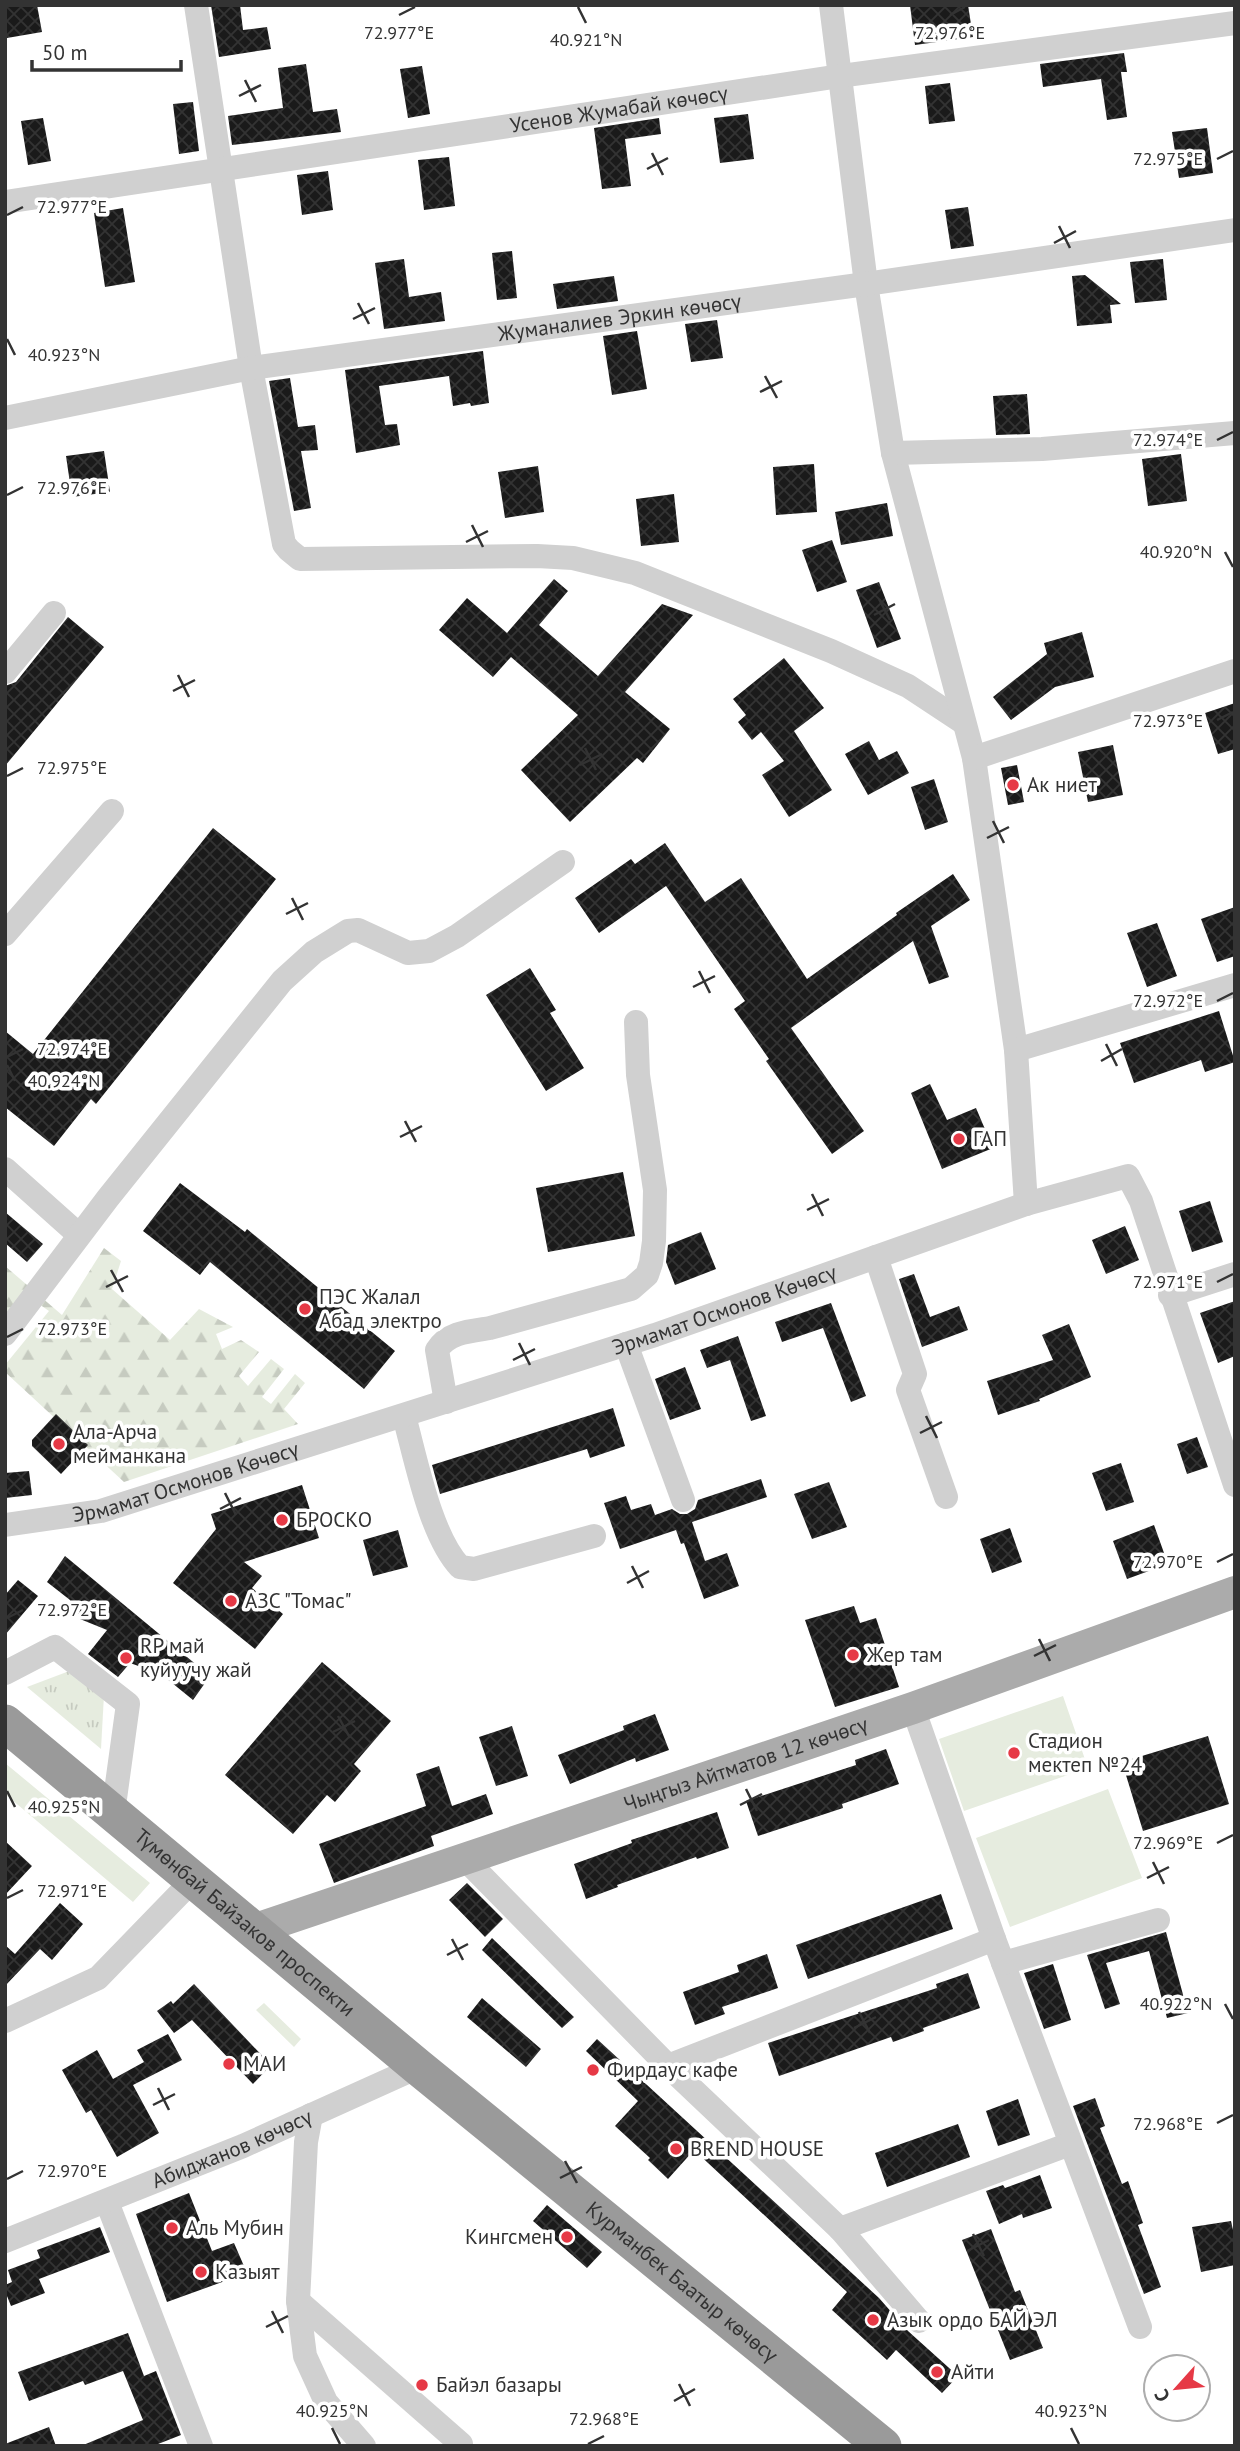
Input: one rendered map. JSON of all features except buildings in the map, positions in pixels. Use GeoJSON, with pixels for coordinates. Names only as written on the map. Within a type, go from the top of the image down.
{"type":"FeatureCollection","features":[{"type":"Feature","properties":{"kind":"highway","name":"Түмөнбай Байзаков проспекти"},"geometry":{"type":"LineString","coordinates":[[5,1723],[418,2067]]}},
{"type":"Feature","properties":{"kind":"highway","name":"Курманбек Баатыр көчөсү"},"geometry":{"type":"LineString","coordinates":[[418,2067],[883,2446]]}},
{"type":"Feature","properties":{"kind":"main road","name":"Чыңгыз Айтматов 12 көчөсү"},"geometry":{"type":"LineString","coordinates":[[253,1930],[912,1708],[1235,1592]]}},
{"type":"Feature","properties":{"kind":"street"},"geometry":{"type":"LineString","coordinates":[[196,5],[251,368],[284,544],[300,559],[537,556],[573,558],[635,573],[831,651],[908,686],[964,723]]}},
{"type":"Feature","properties":{"kind":"street"},"geometry":{"type":"LineString","coordinates":[[831,5],[866,284],[892,453],[974,758],[1016,1050],[1027,1204]]}},
{"type":"Feature","properties":{"kind":"street","name":"Усенов Жумабай көчөсү"},"geometry":{"type":"LineString","coordinates":[[5,202],[840,76],[1235,23]]}},
{"type":"Feature","properties":{"kind":"street","name":"Жуманалиев Эркин көчөсү"},"geometry":{"type":"LineString","coordinates":[[5,418],[251,368],[866,284],[1235,230]]}},
{"type":"Feature","properties":{"kind":"street"},"geometry":{"type":"LineString","coordinates":[[892,453],[1042,449],[1235,432]]}},
{"type":"Feature","properties":{"kind":"street"},"geometry":{"type":"LineString","coordinates":[[5,672],[54,613]]}},
{"type":"Feature","properties":{"kind":"street"},"geometry":{"type":"LineString","coordinates":[[974,758],[1235,671]]}},
{"type":"Feature","properties":{"kind":"street"},"geometry":{"type":"LineString","coordinates":[[5,934],[112,811]]}},
{"type":"Feature","properties":{"kind":"street"},"geometry":{"type":"LineString","coordinates":[[5,1334],[79,1235],[282,981],[314,952],[348,931],[358,930],[408,953],[429,951],[457,936],[563,862]]}},
{"type":"Feature","properties":{"kind":"street"},"geometry":{"type":"LineString","coordinates":[[1016,1050],[1235,985]]}},
{"type":"Feature","properties":{"kind":"street"},"geometry":{"type":"LineString","coordinates":[[446,1402],[437,1350],[443,1341],[470,1331],[490,1328],[631,1289],[647,1275],[654,1241],[655,1190],[638,1075],[636,1022]]}},
{"type":"Feature","properties":{"kind":"street"},"geometry":{"type":"LineString","coordinates":[[5,1169],[79,1235]]}},
{"type":"Feature","properties":{"kind":"street","name":"Эрмамат Осмонов Көчөсү"},"geometry":{"type":"LineString","coordinates":[[5,1525],[101,1511],[626,1344],[1027,1204],[1128,1176],[1141,1201],[1235,1485]]}},
{"type":"Feature","properties":{"kind":"street"},"geometry":{"type":"LineString","coordinates":[[876,1257],[915,1374],[908,1390],[946,1497]]}},
{"type":"Feature","properties":{"kind":"street"},"geometry":{"type":"LineString","coordinates":[[1170,1295],[1235,1273]]}},
{"type":"Feature","properties":{"kind":"street"},"geometry":{"type":"LineString","coordinates":[[626,1344],[683,1500]]}},
{"type":"Feature","properties":{"kind":"street"},"geometry":{"type":"LineString","coordinates":[[404,1416],[434,1521],[451,1558],[460,1567],[474,1569],[594,1536]]}},
{"type":"Feature","properties":{"kind":"street"},"geometry":{"type":"LineString","coordinates":[[5,1672],[55,1647],[128,1704],[113,1813]]}},
{"type":"Feature","properties":{"kind":"street"},"geometry":{"type":"LineString","coordinates":[[912,1708],[1003,1964],[1140,2327]]}},
{"type":"Feature","properties":{"kind":"street"},"geometry":{"type":"LineString","coordinates":[[465,1859],[668,2066],[841,2229],[919,2321]]}},
{"type":"Feature","properties":{"kind":"street"},"geometry":{"type":"LineString","coordinates":[[5,2021],[98,1978],[193,1880]]}},
{"type":"Feature","properties":{"kind":"street"},"geometry":{"type":"LineString","coordinates":[[1003,1964],[1158,1920]]}},
{"type":"Feature","properties":{"kind":"street"},"geometry":{"type":"LineString","coordinates":[[668,2066],[994,1939]]}},
{"type":"Feature","properties":{"kind":"street","name":"Абиджанов көчөсү"},"geometry":{"type":"LineString","coordinates":[[5,2241],[107,2202],[418,2067]]}},
{"type":"Feature","properties":{"kind":"street"},"geometry":{"type":"LineString","coordinates":[[311,2115],[306,2143],[298,2301],[305,2356],[326,2402],[363,2446]]}},
{"type":"Feature","properties":{"kind":"street"},"geometry":{"type":"LineString","coordinates":[[841,2229],[1070,2144]]}},
{"type":"Feature","properties":{"kind":"street"},"geometry":{"type":"LineString","coordinates":[[107,2202],[201,2446]]}},
{"type":"Feature","properties":{"kind":"street"},"geometry":{"type":"LineString","coordinates":[[298,2301],[461,2444]]}},
{"type":"Feature","properties":{"kind":"green space"},"geometry":{"type":"Polygon","coordinates":[[[104,1248],[121,1261],[112,1289],[170,1340],[199,1309],[233,1327],[216,1334],[222,1349],[241,1340],[259,1352],[239,1376],[248,1386],[271,1359],[284,1369],[262,1397],[271,1404],[295,1374],[305,1383],[284,1409],[298,1424],[124,1482],[5,1372],[5,1365],[49,1311],[23,1293],[5,1317],[5,1266],[62,1315],[104,1248]]]}},
{"type":"Feature","properties":{"kind":"green space"},"geometry":{"type":"Polygon","coordinates":[[[72,1670],[104,1695],[101,1749],[27,1687],[72,1670]]]}},
{"type":"Feature","properties":{"kind":"green space","name":"Стадион мектеп №24"},"geometry":{"type":"Polygon","coordinates":[[[1063,1696],[1088,1768],[964,1811],[939,1739],[1063,1696]]]}},
{"type":"Feature","properties":{"kind":"green space"},"geometry":{"type":"Polygon","coordinates":[[[5,1763],[150,1883],[133,1902],[5,1794],[5,1763]]]}},
{"type":"Feature","properties":{"kind":"green space"},"geometry":{"type":"Polygon","coordinates":[[[1108,1789],[1142,1878],[1010,1927],[976,1838],[1108,1789]]]}},
{"type":"Feature","properties":{"kind":"green space"},"geometry":{"type":"Polygon","coordinates":[[[264,2003],[301,2039],[294,2047],[256,2010],[264,2003]]]}},
{"type":"Feature","properties":{"kind":"place","name":"Ак ниет"},"geometry":{"type":"Point","coordinates":[1013,785]}},
{"type":"Feature","properties":{"kind":"place","name":"ГАП"},"geometry":{"type":"Point","coordinates":[959,1139]}},
{"type":"Feature","properties":{"kind":"place","name":"ПЭС Жалал Абад электро"},"geometry":{"type":"Point","coordinates":[305,1309]}},
{"type":"Feature","properties":{"kind":"place","name":"Ала-Арча мейманкана"},"geometry":{"type":"Point","coordinates":[59,1444]}},
{"type":"Feature","properties":{"kind":"place","name":"БРОСКО"},"geometry":{"type":"Point","coordinates":[282,1520]}},
{"type":"Feature","properties":{"kind":"place","name":"АЗС \"Томас\""},"geometry":{"type":"Point","coordinates":[231,1601]}},
{"type":"Feature","properties":{"kind":"place","name":"Жер там"},"geometry":{"type":"Point","coordinates":[853,1655]}},
{"type":"Feature","properties":{"kind":"place","name":"RP май куйуучу жай"},"geometry":{"type":"Point","coordinates":[126,1658]}},
{"type":"Feature","properties":{"kind":"place","name":"Стадион мектеп №24"},"geometry":{"type":"Point","coordinates":[1014,1753]}},
{"type":"Feature","properties":{"kind":"place","name":"МАИ"},"geometry":{"type":"Point","coordinates":[229,2064]}},
{"type":"Feature","properties":{"kind":"place","name":"Фирдаус кафе"},"geometry":{"type":"Point","coordinates":[593,2070]}},
{"type":"Feature","properties":{"kind":"place","name":"BREND HOUSE"},"geometry":{"type":"Point","coordinates":[676,2149]}},
{"type":"Feature","properties":{"kind":"place","name":"Аль Мубин"},"geometry":{"type":"Point","coordinates":[172,2228]}},
{"type":"Feature","properties":{"kind":"place","name":"Кингсмен"},"geometry":{"type":"Point","coordinates":[567,2237]}},
{"type":"Feature","properties":{"kind":"place","name":"Казыят"},"geometry":{"type":"Point","coordinates":[201,2272]}},
{"type":"Feature","properties":{"kind":"place","name":"Азык ордо БАЙ ЭЛ"},"geometry":{"type":"Point","coordinates":[873,2320]}},
{"type":"Feature","properties":{"kind":"place","name":"Айти"},"geometry":{"type":"Point","coordinates":[937,2372]}},
{"type":"Feature","properties":{"kind":"place","name":"Байэл базары"},"geometry":{"type":"Point","coordinates":[422,2385]}}]}
